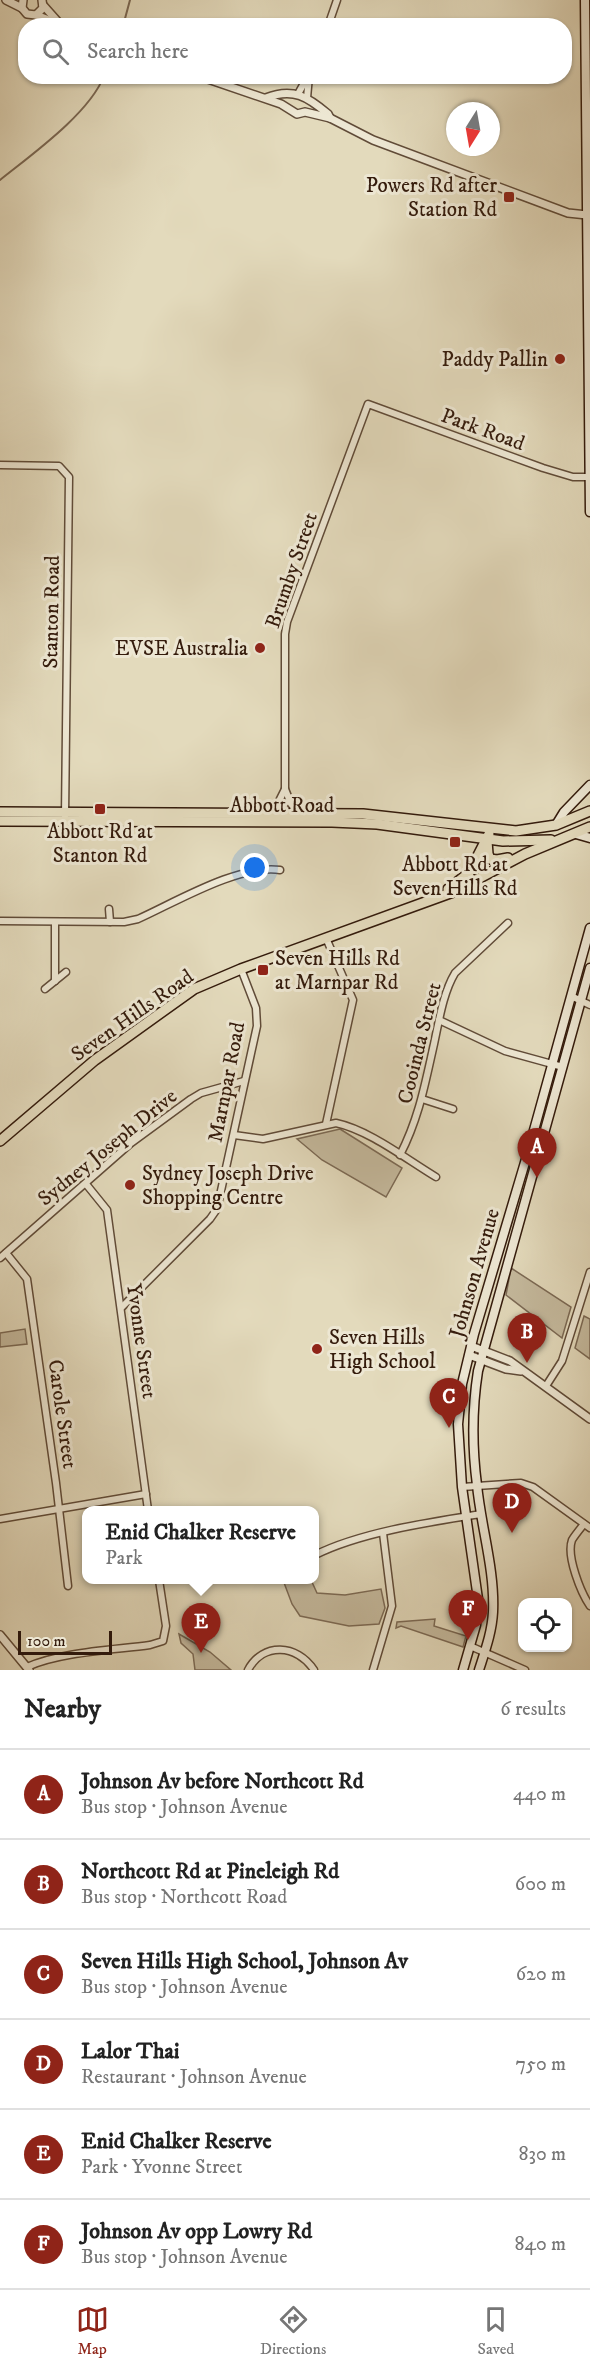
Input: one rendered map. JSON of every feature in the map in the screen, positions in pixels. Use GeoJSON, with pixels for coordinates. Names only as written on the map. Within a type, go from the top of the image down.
{"type":"FeatureCollection","features":[{"type":"Feature","properties":{"kind":"main road"},"geometry":{"type":"LineString","coordinates":[[585,0],[590,512]]}},
{"type":"Feature","properties":{"kind":"main road"},"geometry":{"type":"LineString","coordinates":[[556,825],[564,812],[590,785]]}},
{"type":"Feature","properties":{"kind":"main road","name":"Abbott Road"},"geometry":{"type":"LineString","coordinates":[[0,812],[65,818],[377,824],[489,835],[556,825]]}},
{"type":"Feature","properties":{"kind":"main road"},"geometry":{"type":"LineString","coordinates":[[556,825],[590,812]]}},
{"type":"Feature","properties":{"kind":"main road","name":"Abbott Road"},"geometry":{"type":"LineString","coordinates":[[0,821],[307,814],[387,816],[519,842],[564,839]]}},
{"type":"Feature","properties":{"kind":"main road","name":"Seven Hills Road"},"geometry":{"type":"LineString","coordinates":[[0,1141],[88,1066],[159,1012],[195,989],[241,969],[453,892],[525,854],[590,827]]}},
{"type":"Feature","properties":{"kind":"main road"},"geometry":{"type":"LineString","coordinates":[[576,834],[590,838]]}},
{"type":"Feature","properties":{"kind":"main road"},"geometry":{"type":"LineString","coordinates":[[489,835],[488,854],[493,860],[525,854]]}},
{"type":"Feature","properties":{"kind":"main road","name":"Seven Hills Road"},"geometry":{"type":"LineString","coordinates":[[436,897],[470,873],[489,835]]}},
{"type":"Feature","properties":{"kind":"main road","name":"Johnson Avenue"},"geometry":{"type":"LineString","coordinates":[[463,1670],[476,1624],[478,1599],[462,1487],[458,1409],[471,1346],[590,928]]}},
{"type":"Feature","properties":{"kind":"main road","name":"Johnson Avenue"},"geometry":{"type":"LineString","coordinates":[[479,1670],[493,1609],[491,1576],[477,1486],[472,1416],[480,1359],[590,968]]}},
{"type":"Feature","properties":{"kind":"street"},"geometry":{"type":"LineString","coordinates":[[6,0],[23,4],[27,14],[45,18]]}},
{"type":"Feature","properties":{"kind":"street"},"geometry":{"type":"LineString","coordinates":[[331,18],[337,0]]}},
{"type":"Feature","properties":{"kind":"street"},"geometry":{"type":"LineString","coordinates":[[36,15],[41,11],[42,3]]}},
{"type":"Feature","properties":{"kind":"street"},"geometry":{"type":"LineString","coordinates":[[42,3],[56,18]]}},
{"type":"Feature","properties":{"kind":"street"},"geometry":{"type":"LineString","coordinates":[[221,84],[266,98],[297,114],[305,112],[330,118],[360,135],[417,158],[568,213],[588,214]]}},
{"type":"Feature","properties":{"kind":"street"},"geometry":{"type":"LineString","coordinates":[[290,109],[289,101],[303,84]]}},
{"type":"Feature","properties":{"kind":"street"},"geometry":{"type":"LineString","coordinates":[[305,112],[309,106],[309,84]]}},
{"type":"Feature","properties":{"kind":"street"},"geometry":{"type":"LineString","coordinates":[[266,98],[282,94],[296,94],[321,108],[330,118]]}},
{"type":"Feature","properties":{"kind":"street","name":"Park Road"},"geometry":{"type":"LineString","coordinates":[[368,404],[543,468],[573,477],[589,477]]}},
{"type":"Feature","properties":{"kind":"street","name":"Brumby Street"},"geometry":{"type":"LineString","coordinates":[[285,789],[283,664],[287,622],[368,404]]}},
{"type":"Feature","properties":{"kind":"street","name":"Stanton Road"},"geometry":{"type":"LineString","coordinates":[[0,465],[59,466],[69,477],[65,818]]}},
{"type":"Feature","properties":{"kind":"street"},"geometry":{"type":"LineString","coordinates":[[285,789],[293,807],[307,814]]}},
{"type":"Feature","properties":{"kind":"street"},"geometry":{"type":"LineString","coordinates":[[231,815],[276,807],[285,789]]}},
{"type":"Feature","properties":{"kind":"street"},"geometry":{"type":"LineString","coordinates":[[0,921],[55,923],[138,919],[237,875],[264,868],[280,870]]}},
{"type":"Feature","properties":{"kind":"street"},"geometry":{"type":"LineString","coordinates":[[110,909],[110,922]]}},
{"type":"Feature","properties":{"kind":"street","name":"Cooinda Street"},"geometry":{"type":"LineString","coordinates":[[400,1155],[413,1129],[422,1099],[439,1020],[451,980],[455,973],[508,922]]}},
{"type":"Feature","properties":{"kind":"street"},"geometry":{"type":"LineString","coordinates":[[55,923],[55,981]]}},
{"type":"Feature","properties":{"kind":"street"},"geometry":{"type":"LineString","coordinates":[[326,938],[353,1000],[326,1124]]}},
{"type":"Feature","properties":{"kind":"street","name":"Marnpar Road"},"geometry":{"type":"LineString","coordinates":[[122,1307],[210,1219],[217,1209],[256,1026],[256,1008],[241,969]]}},
{"type":"Feature","properties":{"kind":"street"},"geometry":{"type":"LineString","coordinates":[[45,989],[66,972]]}},
{"type":"Feature","properties":{"kind":"street"},"geometry":{"type":"LineString","coordinates":[[571,996],[590,1005]]}},
{"type":"Feature","properties":{"kind":"street"},"geometry":{"type":"LineString","coordinates":[[439,1020],[505,1051],[563,1067]]}},
{"type":"Feature","properties":{"kind":"street","name":"Sydney Joseph Drive"},"geometry":{"type":"LineString","coordinates":[[3,1256],[131,1143],[191,1099],[201,1093],[244,1081]]}},
{"type":"Feature","properties":{"kind":"street"},"geometry":{"type":"LineString","coordinates":[[422,1099],[453,1109]]}},
{"type":"Feature","properties":{"kind":"street"},"geometry":{"type":"LineString","coordinates":[[234,1135],[263,1139],[326,1124],[346,1125],[436,1178]]}},
{"type":"Feature","properties":{"kind":"street","name":"Yvonne Street"},"geometry":{"type":"LineString","coordinates":[[86,1184],[107,1210],[148,1506]]}},
{"type":"Feature","properties":{"kind":"street","name":"Carole Street"},"geometry":{"type":"LineString","coordinates":[[3,1256],[27,1279],[68,1586]]}},
{"type":"Feature","properties":{"kind":"street"},"geometry":{"type":"LineString","coordinates":[[546,1386],[566,1352],[590,1272]]}},
{"type":"Feature","properties":{"kind":"street"},"geometry":{"type":"LineString","coordinates":[[471,1346],[510,1360],[590,1419]]}},
{"type":"Feature","properties":{"kind":"street"},"geometry":{"type":"LineString","coordinates":[[469,1355],[506,1369],[523,1371]]}},
{"type":"Feature","properties":{"kind":"street"},"geometry":{"type":"LineString","coordinates":[[462,1487],[521,1483],[533,1487],[587,1526],[572,1540],[570,1552],[581,1593],[590,1606]]}},
{"type":"Feature","properties":{"kind":"street"},"geometry":{"type":"LineString","coordinates":[[0,1519],[146,1494]]}},
{"type":"Feature","properties":{"kind":"street"},"geometry":{"type":"LineString","coordinates":[[319,1553],[335,1545],[383,1533],[481,1514]]}},
{"type":"Feature","properties":{"kind":"street"},"geometry":{"type":"LineString","coordinates":[[373,1670],[392,1606],[383,1533]]}},
{"type":"Feature","properties":{"kind":"street"},"geometry":{"type":"LineString","coordinates":[[0,1635],[28,1669],[40,1661],[150,1645],[163,1641],[166,1626],[160,1584]]}},
{"type":"Feature","properties":{"kind":"street"},"geometry":{"type":"LineString","coordinates":[[470,1646],[525,1670]]}},
{"type":"Feature","properties":{"kind":"street"},"geometry":{"type":"LineString","coordinates":[[248,1670],[259,1655],[273,1650],[302,1657],[314,1670]]}},
{"type":"Feature","properties":{"kind":"shaded area"},"geometry":{"type":"Polygon","coordinates":[[[340,1129],[402,1168],[386,1197],[322,1160],[297,1139],[340,1129]]]}},
{"type":"Feature","properties":{"kind":"shaded area"},"geometry":{"type":"Polygon","coordinates":[[[511,1268],[571,1307],[562,1338],[506,1295],[511,1268]]]}},
{"type":"Feature","properties":{"kind":"shaded area"},"geometry":{"type":"Polygon","coordinates":[[[584,1316],[590,1319],[590,1359],[575,1348],[584,1316]]]}},
{"type":"Feature","properties":{"kind":"shaded area"},"geometry":{"type":"Polygon","coordinates":[[[25,1329],[27,1344],[0,1347],[0,1333],[25,1329]]]}},
{"type":"Feature","properties":{"kind":"shaded area"},"geometry":{"type":"Polygon","coordinates":[[[284,1584],[313,1584],[317,1593],[345,1595],[381,1589],[385,1608],[379,1624],[349,1626],[300,1616],[292,1604],[284,1584]]]}},
{"type":"Feature","properties":{"kind":"shaded area"},"geometry":{"type":"Polygon","coordinates":[[[435,1619],[434,1626],[466,1636],[463,1647],[401,1626],[396,1628],[397,1622],[435,1619]]]}},
{"type":"Feature","properties":{"kind":"shaded area"},"geometry":{"type":"Polygon","coordinates":[[[179,1634],[210,1652],[231,1670],[195,1670],[193,1654],[181,1643],[179,1634]]]}},
{"type":"Feature","properties":{"kind":"waterway"},"geometry":{"type":"LineString","coordinates":[[125,18],[130,0]]}},
{"type":"Feature","properties":{"kind":"waterway"},"geometry":{"type":"LineString","coordinates":[[0,180],[73,119],[86,105],[99,84]]}},
{"type":"Feature","properties":{"kind":"place","name":"Powers Rd after Station Rd"},"geometry":{"type":"Point","coordinates":[509,197]}},
{"type":"Feature","properties":{"kind":"place","name":"Paddy Pallin"},"geometry":{"type":"Point","coordinates":[560,359]}},
{"type":"Feature","properties":{"kind":"place","name":"EVSE Australia"},"geometry":{"type":"Point","coordinates":[260,648]}},
{"type":"Feature","properties":{"kind":"place","name":"Abbott Rd at Stanton Rd"},"geometry":{"type":"Point","coordinates":[100,809]}},
{"type":"Feature","properties":{"kind":"place","name":"Abbott Rd at Seven Hills Rd"},"geometry":{"type":"Point","coordinates":[455,842]}},
{"type":"Feature","properties":{"kind":"place","name":"Seven Hills Rd at Marnpar Rd"},"geometry":{"type":"Point","coordinates":[263,970]}},
{"type":"Feature","properties":{"kind":"place","name":"Johnson Av before Northcott Rd"},"geometry":{"type":"Point","coordinates":[537,1178]}},
{"type":"Feature","properties":{"kind":"place","name":"Sydney Joseph Drive Shopping Centre"},"geometry":{"type":"Point","coordinates":[130,1185]}},
{"type":"Feature","properties":{"kind":"place","name":"Seven Hills High School"},"geometry":{"type":"Point","coordinates":[317,1349]}},
{"type":"Feature","properties":{"kind":"place","name":"Northcott Rd at Pineleigh Rd"},"geometry":{"type":"Point","coordinates":[527,1363]}},
{"type":"Feature","properties":{"kind":"place","name":"Seven Hills High School, Johnson Av"},"geometry":{"type":"Point","coordinates":[449,1428]}},
{"type":"Feature","properties":{"kind":"place","name":"Lalor Thai"},"geometry":{"type":"Point","coordinates":[512,1533]}},
{"type":"Feature","properties":{"kind":"place","name":"Johnson Av opp Lowry Rd"},"geometry":{"type":"Point","coordinates":[468,1640]}},
{"type":"Feature","properties":{"kind":"place","name":"Enid Chalker Reserve"},"geometry":{"type":"Point","coordinates":[201,1653]}}]}
